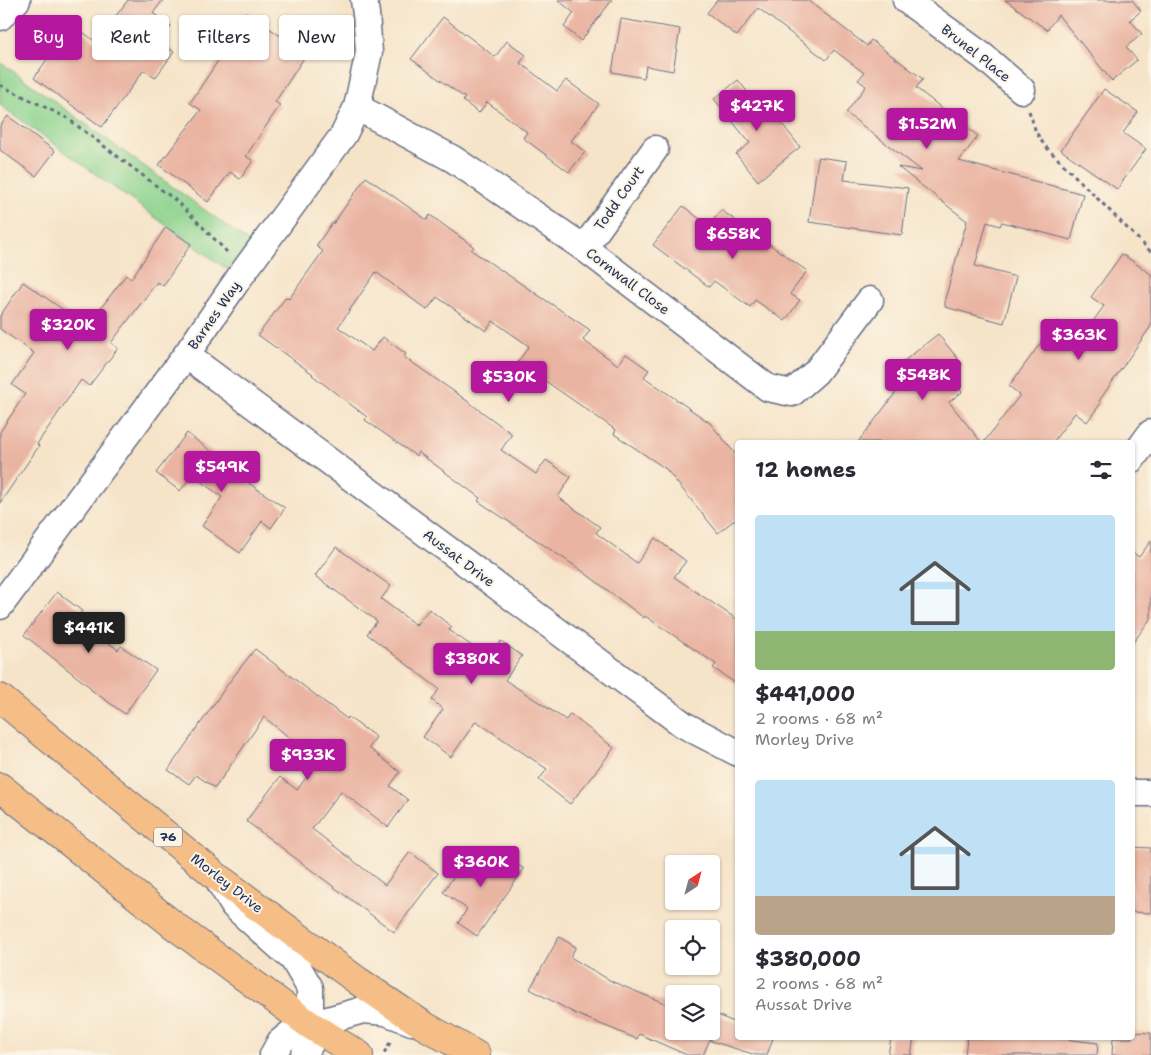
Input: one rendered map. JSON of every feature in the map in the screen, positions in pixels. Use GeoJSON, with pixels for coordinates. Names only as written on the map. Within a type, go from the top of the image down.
{"type":"FeatureCollection","features":[{"type":"Feature","properties":{"kind":"main road","name":"Morley Drive"},"geometry":{"type":"LineString","coordinates":[[0,698],[216,876],[342,970],[423,1025]]}},
{"type":"Feature","properties":{"kind":"main road"},"geometry":{"type":"LineString","coordinates":[[0,787],[176,927],[310,1025],[359,1055]]}},
{"type":"Feature","properties":{"kind":"main road","name":"76"},"geometry":{"type":"LineString","coordinates":[[423,1025],[476,1055]]}},
{"type":"Feature","properties":{"kind":"street"},"geometry":{"type":"LineString","coordinates":[[0,17],[17,0]]}},
{"type":"Feature","properties":{"kind":"street","name":"Barnes Way"},"geometry":{"type":"LineString","coordinates":[[0,606],[186,355],[344,134],[358,106],[369,52],[364,0]]}},
{"type":"Feature","properties":{"kind":"street","name":"Brunel Place"},"geometry":{"type":"LineString","coordinates":[[906,0],[984,57],[1022,90]]}},
{"type":"Feature","properties":{"kind":"street","name":"Cornwall Close"},"geometry":{"type":"LineString","coordinates":[[358,106],[452,159],[584,248],[768,388],[792,393],[816,372],[870,300]]}},
{"type":"Feature","properties":{"kind":"street","name":"Todd Court"},"geometry":{"type":"LineString","coordinates":[[584,248],[655,149]]}},
{"type":"Feature","properties":{"kind":"street","name":"Aussat Drive"},"geometry":{"type":"LineString","coordinates":[[186,355],[684,725],[735,751]]}},
{"type":"Feature","properties":{"kind":"street"},"geometry":{"type":"LineString","coordinates":[[1135,455],[1151,433]]}},
{"type":"Feature","properties":{"kind":"street"},"geometry":{"type":"LineString","coordinates":[[1135,793],[1151,794]]}},
{"type":"Feature","properties":{"kind":"street"},"geometry":{"type":"LineString","coordinates":[[216,876],[234,906],[293,959],[310,988],[310,1044],[304,1055]]}},
{"type":"Feature","properties":{"kind":"street"},"geometry":{"type":"LineString","coordinates":[[273,1055],[280,1042],[296,1028],[363,1010],[386,1012],[423,1025]]}},
{"type":"Feature","properties":{"kind":"path"},"geometry":{"type":"LineString","coordinates":[[0,85],[67,118],[178,203],[245,270]]}},
{"type":"Feature","properties":{"kind":"path"},"geometry":{"type":"LineString","coordinates":[[1022,90],[1036,132],[1044,145],[1151,252]]}},
{"type":"Feature","properties":{"kind":"green space"},"geometry":{"type":"Polygon","coordinates":[[[0,62],[260,250],[239,278],[0,105],[0,62]]]}},
{"type":"Feature","properties":{"kind":"building"},"geometry":{"type":"Polygon","coordinates":[[[128,0],[163,0],[153,13],[156,15],[117,15],[128,0]]]}},
{"type":"Feature","properties":{"kind":"building"},"geometry":{"type":"Polygon","coordinates":[[[558,0],[612,0],[581,41],[564,27],[574,13],[558,0]]]}},
{"type":"Feature","properties":{"kind":"building"},"geometry":{"type":"Polygon","coordinates":[[[717,0],[807,0],[867,46],[871,40],[923,79],[916,88],[978,136],[959,161],[1083,194],[1071,240],[1002,222],[1000,226],[987,222],[975,266],[1016,277],[1004,323],[945,307],[945,299],[967,221],[898,167],[922,171],[846,113],[866,86],[858,80],[864,73],[834,50],[826,60],[758,8],[737,36],[707,13],[717,0]]]}},
{"type":"Feature","properties":{"kind":"building"},"geometry":{"type":"Polygon","coordinates":[[[1005,0],[1132,0],[1141,11],[1130,20],[1142,34],[1126,47],[1137,60],[1112,81],[1058,15],[1047,30],[1005,0]]]}},
{"type":"Feature","properties":{"kind":"building"},"geometry":{"type":"Polygon","coordinates":[[[443,17],[495,57],[507,41],[526,55],[520,63],[557,91],[566,80],[599,104],[571,141],[585,152],[569,172],[523,138],[527,132],[487,102],[479,113],[463,101],[465,98],[411,59],[443,17]]]}},
{"type":"Feature","properties":{"kind":"building"},"geometry":{"type":"Polygon","coordinates":[[[621,19],[680,29],[673,71],[646,66],[644,78],[612,72],[621,19]]]}},
{"type":"Feature","properties":{"kind":"building"},"geometry":{"type":"Polygon","coordinates":[[[269,28],[279,35],[279,60],[303,60],[275,102],[280,105],[246,156],[253,161],[240,179],[230,172],[208,202],[159,165],[201,110],[190,103],[218,60],[269,60],[269,28]]]}},
{"type":"Feature","properties":{"kind":"building"},"geometry":{"type":"Polygon","coordinates":[[[82,32],[92,39],[92,60],[168,60],[155,78],[144,70],[102,127],[34,78],[47,60],[82,60],[82,32]]]}},
{"type":"Feature","properties":{"kind":"building"},"geometry":{"type":"Polygon","coordinates":[[[169,48],[174,52],[169,59],[169,48]]]}},
{"type":"Feature","properties":{"kind":"building"},"geometry":{"type":"Polygon","coordinates":[[[738,80],[767,117],[773,112],[800,147],[758,181],[736,154],[750,143],[714,99],[738,80]]]}},
{"type":"Feature","properties":{"kind":"building"},"geometry":{"type":"Polygon","coordinates":[[[1104,89],[1138,112],[1123,133],[1146,149],[1117,189],[1061,150],[1104,89]]]}},
{"type":"Feature","properties":{"kind":"building"},"geometry":{"type":"Polygon","coordinates":[[[8,116],[55,151],[36,176],[0,150],[0,126],[8,116]]]}},
{"type":"Feature","properties":{"kind":"building"},"geometry":{"type":"Polygon","coordinates":[[[818,157],[847,161],[844,180],[908,188],[902,235],[809,222],[818,157]]]}},
{"type":"Feature","properties":{"kind":"building"},"geometry":{"type":"Polygon","coordinates":[[[366,177],[427,220],[430,215],[474,247],[471,250],[590,330],[583,340],[618,365],[626,354],[649,370],[644,377],[710,423],[735,453],[735,519],[718,533],[666,469],[614,434],[616,430],[518,362],[529,346],[493,321],[486,331],[437,297],[427,310],[376,272],[338,327],[372,351],[383,337],[406,354],[404,357],[512,434],[501,450],[536,474],[546,460],[571,477],[558,497],[600,527],[596,533],[637,563],[655,538],[686,561],[674,577],[735,618],[735,683],[713,668],[716,664],[645,616],[644,618],[581,570],[478,501],[480,498],[418,452],[416,456],[365,420],[367,417],[313,374],[258,335],[286,297],[289,299],[323,251],[316,246],[366,177]]]}},
{"type":"Feature","properties":{"kind":"building"},"geometry":{"type":"Polygon","coordinates":[[[683,206],[709,226],[721,210],[807,271],[790,294],[800,300],[785,321],[755,300],[750,307],[714,281],[709,287],[653,245],[683,206]]]}},
{"type":"Feature","properties":{"kind":"building"},"geometry":{"type":"Polygon","coordinates":[[[166,227],[191,244],[163,286],[157,282],[111,343],[118,348],[89,386],[81,380],[37,444],[39,446],[0,503],[0,432],[25,394],[12,385],[34,353],[0,329],[0,316],[23,282],[87,326],[126,275],[131,279],[166,227]]]}},
{"type":"Feature","properties":{"kind":"building"},"geometry":{"type":"Polygon","coordinates":[[[1122,254],[1151,274],[1151,326],[1099,401],[1101,403],[1087,422],[1075,413],[1055,440],[986,440],[1020,395],[1009,386],[1057,321],[1081,338],[1104,306],[1091,297],[1122,254]]]}},
{"type":"Feature","properties":{"kind":"building"},"geometry":{"type":"Polygon","coordinates":[[[938,334],[962,364],[948,375],[962,392],[949,402],[979,440],[860,440],[900,387],[889,373],[938,334]]]}},
{"type":"Feature","properties":{"kind":"building"},"geometry":{"type":"Polygon","coordinates":[[[187,433],[233,468],[231,471],[285,508],[271,528],[262,521],[240,553],[202,526],[222,497],[192,475],[180,491],[156,473],[187,433]]]}},
{"type":"Feature","properties":{"kind":"building"},"geometry":{"type":"Polygon","coordinates":[[[1151,541],[1151,618],[1135,640],[1135,554],[1139,557],[1151,541]]]}},
{"type":"Feature","properties":{"kind":"building"},"geometry":{"type":"Polygon","coordinates":[[[336,547],[391,586],[381,599],[416,625],[429,609],[452,627],[449,630],[489,658],[501,641],[522,656],[505,680],[566,720],[570,714],[614,748],[570,804],[539,780],[547,769],[476,721],[451,757],[423,737],[443,709],[432,700],[439,689],[367,634],[377,621],[315,576],[336,547]]]}},
{"type":"Feature","properties":{"kind":"building"},"geometry":{"type":"Polygon","coordinates":[[[57,592],[82,611],[77,618],[118,650],[121,646],[156,670],[125,714],[90,689],[24,635],[57,592]]]}},
{"type":"Feature","properties":{"kind":"building"},"geometry":{"type":"Polygon","coordinates":[[[255,649],[347,719],[348,717],[376,737],[369,748],[400,772],[390,786],[408,800],[388,827],[341,791],[312,829],[385,885],[410,852],[438,873],[394,932],[246,821],[280,777],[297,790],[318,761],[264,717],[215,788],[196,775],[189,784],[168,770],[230,681],[255,649]]]}},
{"type":"Feature","properties":{"kind":"building"},"geometry":{"type":"Polygon","coordinates":[[[1135,847],[1151,848],[1151,913],[1135,912],[1135,847]]]}},
{"type":"Feature","properties":{"kind":"building"},"geometry":{"type":"Polygon","coordinates":[[[473,848],[500,867],[507,857],[524,869],[477,936],[458,923],[467,909],[443,892],[473,848]]]}},
{"type":"Feature","properties":{"kind":"building"},"geometry":{"type":"Polygon","coordinates":[[[559,937],[576,947],[570,957],[613,982],[665,1003],[665,1040],[710,1040],[703,1055],[687,1055],[639,1034],[637,1039],[576,1014],[530,989],[559,937]]]}},
{"type":"Feature","properties":{"kind":"building"},"geometry":{"type":"Polygon","coordinates":[[[720,1016],[735,1023],[735,1040],[772,1040],[767,1055],[756,1055],[711,1041],[720,1040],[720,1016]]]}},
{"type":"Feature","properties":{"kind":"building"},"geometry":{"type":"Polygon","coordinates":[[[1135,1032],[1151,1033],[1151,1055],[1112,1055],[1113,1040],[1135,1040],[1135,1032]]]}},
{"type":"Feature","properties":{"kind":"building"},"geometry":{"type":"Polygon","coordinates":[[[891,1040],[914,1040],[911,1055],[888,1055],[891,1040]]]}},
{"type":"Feature","properties":{"kind":"building"},"geometry":{"type":"Polygon","coordinates":[[[967,1040],[1072,1040],[1098,1043],[1097,1055],[965,1055],[967,1040]]]}}]}
